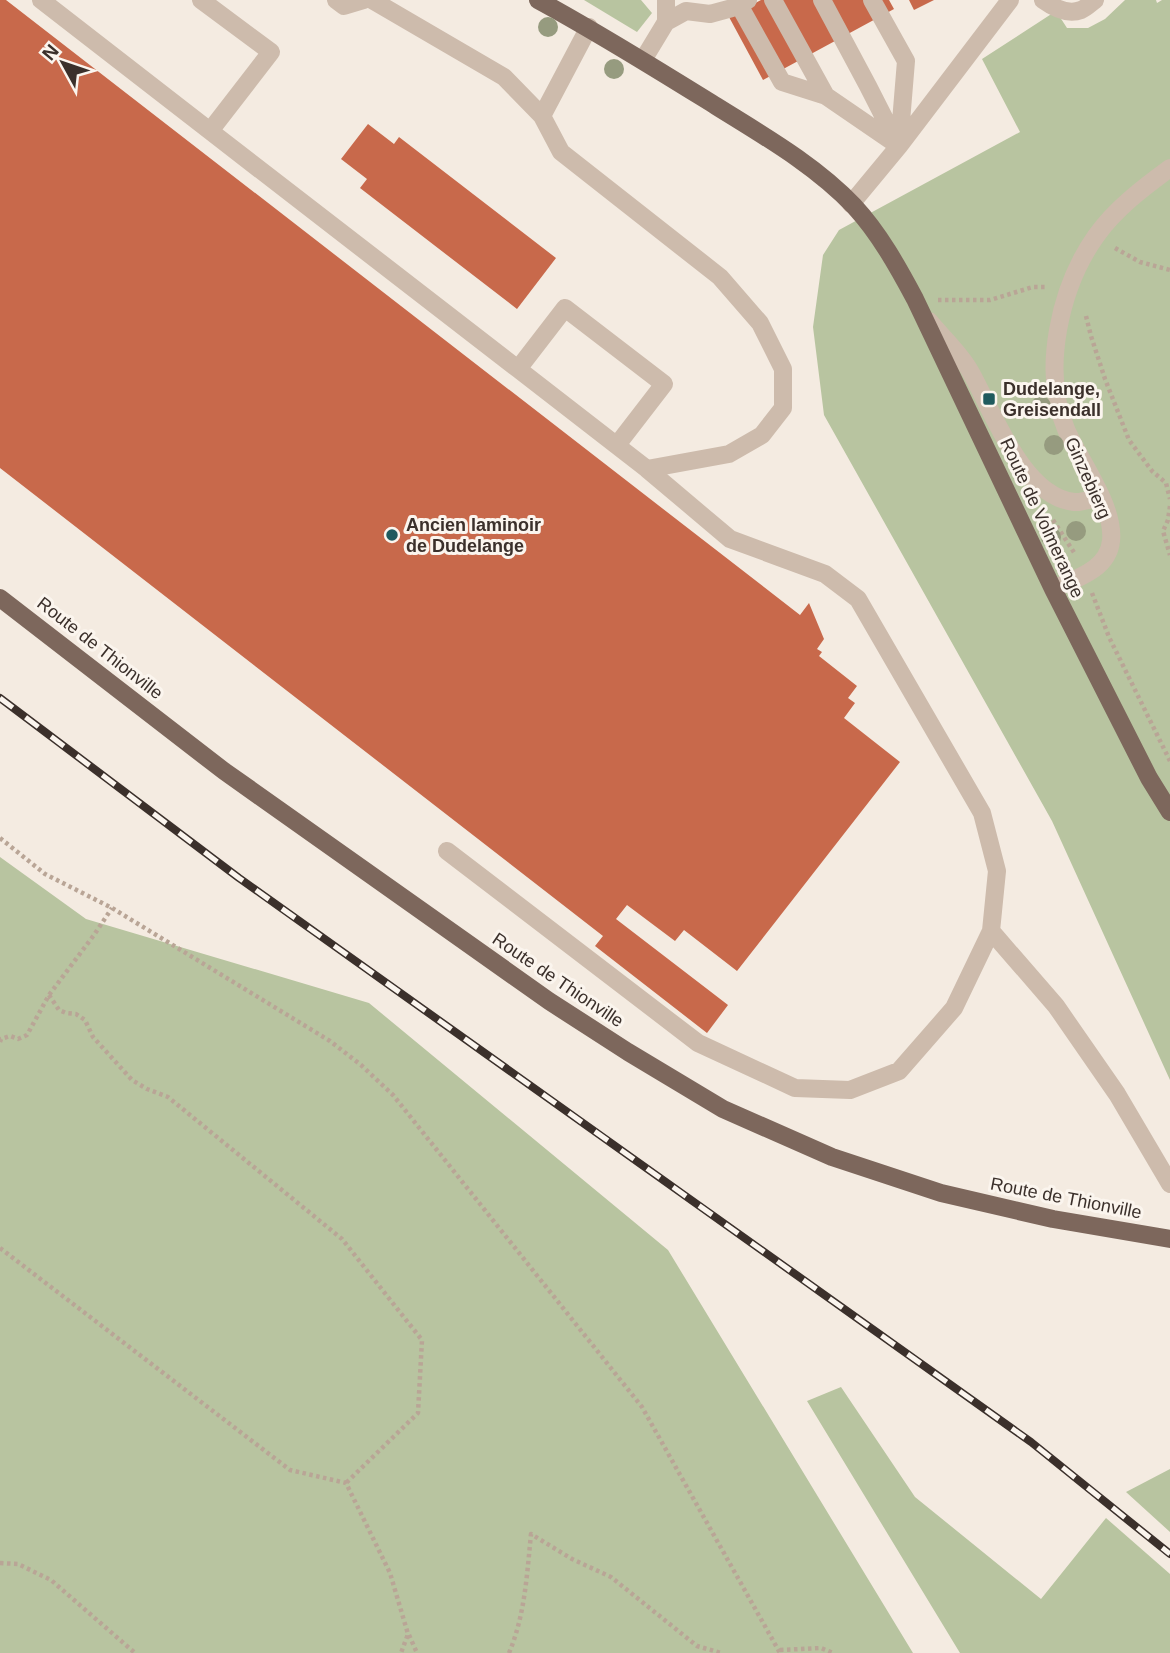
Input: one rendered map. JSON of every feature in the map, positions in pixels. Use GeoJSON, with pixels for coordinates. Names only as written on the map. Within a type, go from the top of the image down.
{"type":"FeatureCollection","features":[{"type":"Feature","properties":{"kind":"main road","name":"Route de Volmerange"},"geometry":{"type":"LineString","coordinates":[[538,0],[589,27],[789,152],[820,176],[864,217],[894,260],[922,312],[1052,589],[1149,778],[1170,812]]}},
{"type":"Feature","properties":{"kind":"main road","name":"Route de Thionville"},"geometry":{"type":"LineString","coordinates":[[0,598],[224,771],[549,1001],[723,1109],[832,1157],[941,1194],[1053,1219],[1170,1240]]}},
{"type":"Feature","properties":{"kind":"street"},"geometry":{"type":"LineString","coordinates":[[41,0],[617,445],[730,539],[825,574],[858,599],[982,813],[997,871],[991,931],[954,1008],[899,1071],[850,1090],[795,1088],[698,1043],[447,851]]}},
{"type":"Feature","properties":{"kind":"street"},"geometry":{"type":"LineString","coordinates":[[201,0],[271,52],[210,131]]}},
{"type":"Feature","properties":{"kind":"street"},"geometry":{"type":"LineString","coordinates":[[336,0],[344,6],[364,0]]}},
{"type":"Feature","properties":{"kind":"street"},"geometry":{"type":"LineString","coordinates":[[372,0],[504,76],[542,116],[561,152],[720,277],[760,323],[783,369],[783,408],[762,435],[729,454],[647,469]]}},
{"type":"Feature","properties":{"kind":"street"},"geometry":{"type":"LineString","coordinates":[[643,61],[666,22],[666,0]]}},
{"type":"Feature","properties":{"kind":"street"},"geometry":{"type":"LineString","coordinates":[[773,0],[826,96]]}},
{"type":"Feature","properties":{"kind":"street"},"geometry":{"type":"LineString","coordinates":[[822,0],[899,146]]}},
{"type":"Feature","properties":{"kind":"street"},"geometry":{"type":"LineString","coordinates":[[872,0],[906,61],[899,146]]}},
{"type":"Feature","properties":{"kind":"street"},"geometry":{"type":"LineString","coordinates":[[851,204],[899,146],[1010,0]]}},
{"type":"Feature","properties":{"kind":"street"},"geometry":{"type":"LineString","coordinates":[[1043,0],[1065,12],[1080,10],[1095,0]]}},
{"type":"Feature","properties":{"kind":"street"},"geometry":{"type":"LineString","coordinates":[[666,22],[686,12],[710,14],[744,2],[782,82],[826,96],[899,146]]}},
{"type":"Feature","properties":{"kind":"street"},"geometry":{"type":"LineString","coordinates":[[542,116],[589,27]]}},
{"type":"Feature","properties":{"kind":"street","name":"Ginzebierg"},"geometry":{"type":"LineString","coordinates":[[1052,589],[1088,573],[1104,560],[1111,542],[1109,522],[1101,497],[1065,427],[1055,384],[1057,334],[1067,296],[1078,268],[1097,235],[1135,194],[1170,168]]}},
{"type":"Feature","properties":{"kind":"street"},"geometry":{"type":"LineString","coordinates":[[518,369],[565,308],[576,316],[664,384],[617,445]]}},
{"type":"Feature","properties":{"kind":"street"},"geometry":{"type":"LineString","coordinates":[[922,312],[968,368],[1014,455],[1030,477],[1053,495],[1076,502],[1101,497]]}},
{"type":"Feature","properties":{"kind":"street"},"geometry":{"type":"LineString","coordinates":[[991,931],[1056,1006],[1117,1094],[1170,1184]]}},
{"type":"Feature","properties":{"kind":"path"},"geometry":{"type":"LineString","coordinates":[[1097,235],[1140,262],[1170,270]]}},
{"type":"Feature","properties":{"kind":"path"},"geometry":{"type":"LineString","coordinates":[[1053,495],[1054,520],[1088,573],[1093,597],[1110,637],[1170,761]]}},
{"type":"Feature","properties":{"kind":"path"},"geometry":{"type":"LineString","coordinates":[[1170,506],[1163,531],[1170,555]]}},
{"type":"Feature","properties":{"kind":"path"},"geometry":{"type":"LineString","coordinates":[[0,838],[45,874],[112,908],[330,1041],[393,1095],[642,1407],[780,1652],[821,1648],[832,1653]]}},
{"type":"Feature","properties":{"kind":"path"},"geometry":{"type":"LineString","coordinates":[[0,1042],[10,1036],[18,1039],[27,1035],[49,995],[112,908]]}},
{"type":"Feature","properties":{"kind":"path"},"geometry":{"type":"LineString","coordinates":[[49,995],[59,1010],[76,1014],[85,1020],[93,1037],[132,1080],[168,1097],[342,1239],[422,1340],[418,1413],[346,1482]]}},
{"type":"Feature","properties":{"kind":"path"},"geometry":{"type":"LineString","coordinates":[[0,1248],[290,1470],[346,1482]]}},
{"type":"Feature","properties":{"kind":"path"},"geometry":{"type":"LineString","coordinates":[[346,1482],[390,1573],[408,1634],[417,1653]]}},
{"type":"Feature","properties":{"kind":"path"},"geometry":{"type":"LineString","coordinates":[[509,1653],[524,1600],[531,1534],[572,1559],[611,1577],[697,1646],[721,1653]]}},
{"type":"Feature","properties":{"kind":"path"},"geometry":{"type":"LineString","coordinates":[[0,1563],[18,1564],[51,1580],[135,1653]]}},
{"type":"Feature","properties":{"kind":"path"},"geometry":{"type":"LineString","coordinates":[[401,1653],[408,1634]]}},
{"type":"Feature","properties":{"kind":"green space"},"geometry":{"type":"Polygon","coordinates":[[[584,0],[641,0],[652,13],[637,32],[584,0]]]}},
{"type":"Feature","properties":{"kind":"green space"},"geometry":{"type":"Polygon","coordinates":[[[1125,0],[1156,0],[1157,3],[1170,0],[1170,1080],[1052,821],[824,415],[813,327],[823,255],[839,230],[1020,132],[982,59],[1056,11],[1067,28],[1088,28],[1105,19],[1125,0]]]}},
{"type":"Feature","properties":{"kind":"green space"},"geometry":{"type":"Polygon","coordinates":[[[0,857],[86,919],[369,1003],[668,1250],[913,1653],[0,1653],[0,857]]]}},
{"type":"Feature","properties":{"kind":"green space"},"geometry":{"type":"Polygon","coordinates":[[[841,1387],[915,1497],[1041,1599],[1106,1518],[1170,1574],[1170,1653],[960,1653],[807,1401],[841,1387]]]}},
{"type":"Feature","properties":{"kind":"green space"},"geometry":{"type":"Polygon","coordinates":[[[1170,1469],[1170,1532],[1126,1492],[1170,1469]]]}},
{"type":"Feature","properties":{"kind":"building","name":"Ancien laminoir de Dudelange"},"geometry":{"type":"Polygon","coordinates":[[[0,0],[6,0],[800,615],[809,603],[824,639],[817,649],[822,652],[819,656],[857,686],[848,698],[855,703],[844,718],[900,762],[737,971],[684,930],[675,941],[627,905],[616,919],[728,1005],[707,1033],[595,946],[603,936],[0,468],[0,0]]]}},
{"type":"Feature","properties":{"kind":"building"},"geometry":{"type":"Polygon","coordinates":[[[761,0],[889,0],[894,9],[763,80],[729,17],[761,0]]]}},
{"type":"Feature","properties":{"kind":"building"},"geometry":{"type":"Polygon","coordinates":[[[909,0],[934,0],[914,10],[909,0]]]}},
{"type":"Feature","properties":{"kind":"building"},"geometry":{"type":"Polygon","coordinates":[[[368,124],[394,144],[399,137],[556,258],[517,309],[360,188],[367,179],[341,159],[368,124]]]}},
{"type":"Feature","properties":{"kind":"railway"},"geometry":{"type":"LineString","coordinates":[[0,698],[239,878],[1031,1442],[1170,1554]]}},
{"type":"Feature","properties":{"kind":"place","name":"Dudelange, Greisendall"},"geometry":{"type":"Point","coordinates":[989,399]}},
{"type":"Feature","properties":{"kind":"place","name":"Ancien laminoir de Dudelange"},"geometry":{"type":"Point","coordinates":[392,535]}}]}
